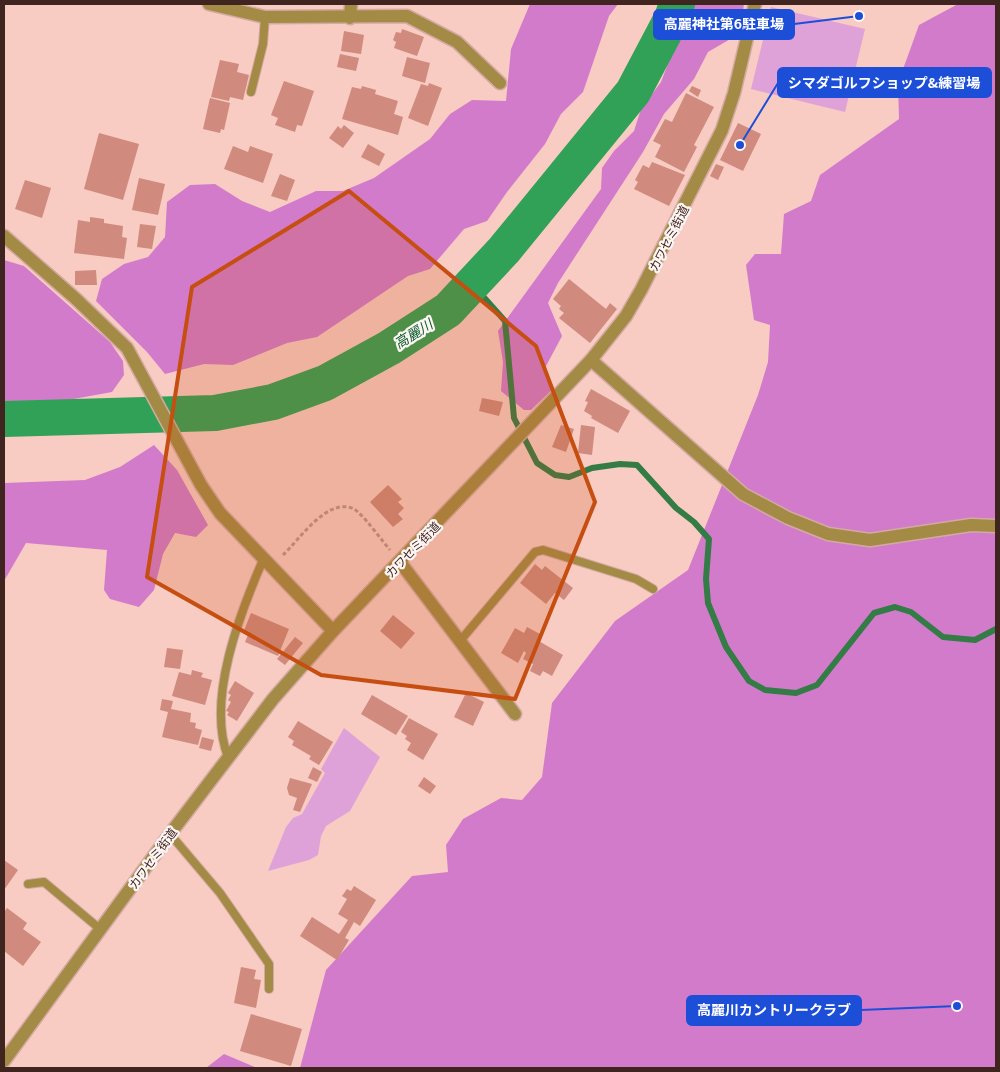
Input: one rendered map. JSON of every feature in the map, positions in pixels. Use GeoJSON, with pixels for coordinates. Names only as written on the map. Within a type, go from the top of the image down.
{"type":"FeatureCollection","features":[{"type":"Feature","properties":{"kind":"street"},"geometry":{"type":"LineString","coordinates":[[209,4],[265,17],[350,18],[408,16],[420,21],[468,50],[500,83]]}},
{"type":"Feature","properties":{"kind":"street"},"geometry":{"type":"LineString","coordinates":[[350,18],[351,4]]}},
{"type":"Feature","properties":{"kind":"street","name":"カワセミ街道"},"geometry":{"type":"LineString","coordinates":[[4,1061],[170,834],[273,699],[333,631],[591,360],[626,316],[722,130],[734,93],[755,4]]}},
{"type":"Feature","properties":{"kind":"street"},"geometry":{"type":"LineString","coordinates":[[4,236],[76,299],[127,348],[201,485],[220,513],[333,631]]}},
{"type":"Feature","properties":{"kind":"street"},"geometry":{"type":"LineString","coordinates":[[591,360],[744,494],[788,518],[828,534],[870,540],[972,525],[996,526]]}},
{"type":"Feature","properties":{"kind":"street"},"geometry":{"type":"LineString","coordinates":[[400,562],[515,714]]}},
{"type":"Feature","properties":{"kind":"lane"},"geometry":{"type":"LineString","coordinates":[[251,92],[263,44],[265,17]]}},
{"type":"Feature","properties":{"kind":"lane"},"geometry":{"type":"LineString","coordinates":[[460,641],[535,552],[543,550],[636,579],[654,589]]}},
{"type":"Feature","properties":{"kind":"lane"},"geometry":{"type":"LineString","coordinates":[[228,757],[224,746],[221,722],[224,678],[231,642],[243,605],[263,560]]}},
{"type":"Feature","properties":{"kind":"lane"},"geometry":{"type":"LineString","coordinates":[[170,834],[220,893],[270,964],[269,989]]}},
{"type":"Feature","properties":{"kind":"lane"},"geometry":{"type":"LineString","coordinates":[[28,884],[44,882],[100,929]]}},
{"type":"Feature","properties":{"kind":"path"},"geometry":{"type":"LineString","coordinates":[[263,560],[282,556],[328,510],[340,506],[355,509],[400,562]]}},
{"type":"Feature","properties":{"kind":"highlighted area"},"geometry":{"type":"Polygon","coordinates":[[[349,191],[536,346],[595,502],[515,699],[321,675],[147,577],[192,287],[349,191]]]}},
{"type":"Feature","properties":{"kind":"shaded area"},"geometry":{"type":"Polygon","coordinates":[[[530,4],[618,4],[609,16],[583,92],[561,114],[545,144],[487,221],[464,229],[430,269],[408,276],[317,337],[287,343],[233,365],[204,364],[165,374],[147,352],[96,301],[102,279],[124,264],[148,257],[165,237],[167,202],[190,185],[215,184],[242,201],[270,212],[316,191],[343,191],[374,178],[430,139],[450,114],[472,100],[506,101],[511,49],[530,4]]]}},
{"type":"Feature","properties":{"kind":"shaded area"},"geometry":{"type":"Polygon","coordinates":[[[689,4],[744,4],[741,26],[732,38],[708,52],[694,79],[664,114],[643,152],[558,283],[548,303],[562,336],[545,368],[554,388],[531,410],[524,410],[501,391],[503,362],[498,331],[601,189],[602,168],[614,151],[634,131],[641,109],[661,82],[669,61],[674,39],[689,4]]]}},
{"type":"Feature","properties":{"kind":"shaded area"},"geometry":{"type":"Polygon","coordinates":[[[958,4],[996,4],[996,1068],[300,1068],[326,970],[412,876],[448,872],[446,845],[463,819],[501,798],[522,800],[542,777],[552,703],[615,621],[688,570],[758,395],[768,362],[770,325],[754,320],[746,265],[755,254],[781,254],[784,214],[811,201],[820,175],[899,119],[898,83],[919,25],[958,4]]]}},
{"type":"Feature","properties":{"kind":"shaded area"},"geometry":{"type":"Polygon","coordinates":[[[771,7],[865,29],[845,112],[751,89],[771,7]]]}},
{"type":"Feature","properties":{"kind":"shaded area"},"geometry":{"type":"Polygon","coordinates":[[[4,260],[24,266],[110,342],[123,361],[124,375],[112,392],[19,409],[4,409],[4,260]]]}},
{"type":"Feature","properties":{"kind":"shaded area"},"geometry":{"type":"Polygon","coordinates":[[[154,445],[177,470],[208,525],[196,537],[175,533],[163,554],[154,590],[139,607],[110,599],[104,590],[107,550],[26,543],[4,581],[4,483],[85,480],[120,467],[154,445]]]}},
{"type":"Feature","properties":{"kind":"shaded area"},"geometry":{"type":"Polygon","coordinates":[[[344,728],[380,757],[350,811],[326,826],[321,836],[318,855],[309,860],[268,871],[286,827],[293,818],[302,814],[325,773],[321,769],[344,728]]]}},
{"type":"Feature","properties":{"kind":"shaded area"},"geometry":{"type":"Polygon","coordinates":[[[224,1054],[257,1068],[206,1068],[224,1054]]]}},
{"type":"Feature","properties":{"kind":"building"},"geometry":{"type":"Polygon","coordinates":[[[402,29],[424,37],[417,56],[394,48],[396,42],[393,40],[396,32],[401,33],[402,29]]]}},
{"type":"Feature","properties":{"kind":"building"},"geometry":{"type":"Polygon","coordinates":[[[344,31],[364,35],[361,54],[341,51],[344,31]]]}},
{"type":"Feature","properties":{"kind":"building"},"geometry":{"type":"Polygon","coordinates":[[[340,54],[359,58],[356,71],[337,67],[340,54]]]}},
{"type":"Feature","properties":{"kind":"building"},"geometry":{"type":"Polygon","coordinates":[[[407,57],[430,63],[425,83],[402,76],[407,57]]]}},
{"type":"Feature","properties":{"kind":"building"},"geometry":{"type":"Polygon","coordinates":[[[220,60],[239,64],[237,72],[249,75],[243,100],[230,97],[229,101],[211,97],[220,60]]]}},
{"type":"Feature","properties":{"kind":"building"},"geometry":{"type":"Polygon","coordinates":[[[284,81],[314,91],[302,126],[297,125],[295,132],[275,125],[278,118],[271,115],[284,81]]]}},
{"type":"Feature","properties":{"kind":"building"},"geometry":{"type":"Polygon","coordinates":[[[429,83],[442,88],[428,126],[408,118],[421,84],[428,86],[429,83]]]}},
{"type":"Feature","properties":{"kind":"building"},"geometry":{"type":"Polygon","coordinates":[[[362,86],[376,90],[375,94],[398,101],[394,114],[403,117],[398,135],[342,119],[352,87],[361,89],[362,86]]]}},
{"type":"Feature","properties":{"kind":"building"},"geometry":{"type":"Polygon","coordinates":[[[692,86],[701,90],[698,97],[689,91],[692,86]]]}},
{"type":"Feature","properties":{"kind":"building"},"geometry":{"type":"Polygon","coordinates":[[[686,93],[714,107],[694,145],[697,147],[684,172],[655,157],[661,145],[653,141],[665,119],[672,122],[686,93]]]}},
{"type":"Feature","properties":{"kind":"building"},"geometry":{"type":"Polygon","coordinates":[[[210,98],[230,103],[224,130],[221,129],[220,133],[203,129],[210,98]]]}},
{"type":"Feature","properties":{"kind":"building"},"geometry":{"type":"Polygon","coordinates":[[[738,123],[761,134],[743,171],[720,160],[738,123]]]}},
{"type":"Feature","properties":{"kind":"building"},"geometry":{"type":"Polygon","coordinates":[[[344,125],[354,133],[343,148],[329,138],[338,126],[341,129],[344,125]]]}},
{"type":"Feature","properties":{"kind":"building"},"geometry":{"type":"Polygon","coordinates":[[[99,133],[139,144],[123,200],[84,189],[99,133]]]}},
{"type":"Feature","properties":{"kind":"building"},"geometry":{"type":"Polygon","coordinates":[[[368,144],[385,154],[379,166],[361,157],[368,144]]]}},
{"type":"Feature","properties":{"kind":"building"},"geometry":{"type":"Polygon","coordinates":[[[233,146],[248,152],[250,146],[273,154],[263,183],[224,169],[233,146]]]}},
{"type":"Feature","properties":{"kind":"building"},"geometry":{"type":"Polygon","coordinates":[[[652,162],[685,175],[669,206],[634,189],[638,182],[635,180],[643,165],[649,168],[652,162]]]}},
{"type":"Feature","properties":{"kind":"building"},"geometry":{"type":"Polygon","coordinates":[[[716,164],[724,167],[718,180],[710,176],[716,164]]]}},
{"type":"Feature","properties":{"kind":"building"},"geometry":{"type":"Polygon","coordinates":[[[280,174],[295,180],[287,201],[271,196],[280,174]]]}},
{"type":"Feature","properties":{"kind":"building"},"geometry":{"type":"Polygon","coordinates":[[[139,178],[165,184],[158,215],[132,210],[139,178]]]}},
{"type":"Feature","properties":{"kind":"building"},"geometry":{"type":"Polygon","coordinates":[[[25,180],[51,188],[42,218],[15,209],[25,180]]]}},
{"type":"Feature","properties":{"kind":"building"},"geometry":{"type":"Polygon","coordinates":[[[90,217],[104,219],[104,223],[123,226],[122,237],[127,238],[124,259],[74,253],[78,220],[90,222],[90,217]]]}},
{"type":"Feature","properties":{"kind":"building"},"geometry":{"type":"Polygon","coordinates":[[[140,224],[156,226],[152,249],[137,247],[140,224]]]}},
{"type":"Feature","properties":{"kind":"building"},"geometry":{"type":"Polygon","coordinates":[[[96,270],[97,285],[75,285],[75,271],[96,270]]]}},
{"type":"Feature","properties":{"kind":"building"},"geometry":{"type":"Polygon","coordinates":[[[569,279],[606,309],[610,303],[617,309],[590,343],[559,318],[564,313],[559,309],[561,306],[553,299],[569,279]]]}},
{"type":"Feature","properties":{"kind":"building"},"geometry":{"type":"Polygon","coordinates":[[[591,389],[630,411],[618,433],[591,418],[592,416],[584,411],[588,402],[585,401],[591,389]]]}},
{"type":"Feature","properties":{"kind":"building"},"geometry":{"type":"Polygon","coordinates":[[[482,398],[503,402],[499,416],[479,411],[482,398]]]}},
{"type":"Feature","properties":{"kind":"building"},"geometry":{"type":"Polygon","coordinates":[[[561,425],[574,429],[566,452],[552,447],[561,425]]]}},
{"type":"Feature","properties":{"kind":"building"},"geometry":{"type":"Polygon","coordinates":[[[581,425],[595,427],[592,455],[578,453],[581,425]]]}},
{"type":"Feature","properties":{"kind":"building"},"geometry":{"type":"Polygon","coordinates":[[[388,485],[402,499],[398,502],[404,508],[398,514],[403,519],[393,527],[370,502],[388,485]]]}},
{"type":"Feature","properties":{"kind":"building"},"geometry":{"type":"Polygon","coordinates":[[[535,564],[542,570],[545,566],[573,588],[564,600],[555,593],[546,604],[520,583],[535,564]]]}},
{"type":"Feature","properties":{"kind":"building"},"geometry":{"type":"Polygon","coordinates":[[[251,613],[289,629],[278,656],[245,642],[248,635],[243,633],[251,613]]]}},
{"type":"Feature","properties":{"kind":"building"},"geometry":{"type":"Polygon","coordinates":[[[393,615],[415,633],[401,649],[380,631],[393,615]]]}},
{"type":"Feature","properties":{"kind":"building"},"geometry":{"type":"Polygon","coordinates":[[[527,627],[540,634],[537,640],[563,655],[552,676],[543,671],[540,676],[530,671],[533,664],[523,659],[526,653],[524,651],[518,663],[501,653],[515,628],[524,633],[527,627]]]}},
{"type":"Feature","properties":{"kind":"building"},"geometry":{"type":"Polygon","coordinates":[[[295,637],[303,643],[285,665],[277,659],[295,637]]]}},
{"type":"Feature","properties":{"kind":"building"},"geometry":{"type":"Polygon","coordinates":[[[167,648],[183,650],[180,669],[164,667],[167,648]]]}},
{"type":"Feature","properties":{"kind":"building"},"geometry":{"type":"Polygon","coordinates":[[[192,670],[203,673],[201,677],[212,680],[205,705],[172,696],[179,672],[191,675],[192,670]]]}},
{"type":"Feature","properties":{"kind":"building"},"geometry":{"type":"Polygon","coordinates":[[[235,681],[254,693],[237,721],[227,715],[229,712],[226,711],[231,702],[228,700],[231,695],[228,693],[235,681]]]}},
{"type":"Feature","properties":{"kind":"building"},"geometry":{"type":"Polygon","coordinates":[[[466,693],[484,702],[473,726],[454,717],[466,693]]]}},
{"type":"Feature","properties":{"kind":"building"},"geometry":{"type":"Polygon","coordinates":[[[372,695],[408,716],[396,735],[361,714],[372,695]]]}},
{"type":"Feature","properties":{"kind":"building"},"geometry":{"type":"Polygon","coordinates":[[[162,699],[173,701],[171,709],[191,713],[190,722],[196,723],[195,728],[202,730],[198,745],[162,737],[168,712],[160,710],[162,699]]]}},
{"type":"Feature","properties":{"kind":"building"},"geometry":{"type":"Polygon","coordinates":[[[409,718],[438,734],[423,760],[407,750],[411,743],[405,739],[407,736],[401,732],[409,718]]]}},
{"type":"Feature","properties":{"kind":"building"},"geometry":{"type":"Polygon","coordinates":[[[298,721],[333,742],[319,765],[309,759],[311,756],[292,745],[294,741],[288,737],[298,721]]]}},
{"type":"Feature","properties":{"kind":"building"},"geometry":{"type":"Polygon","coordinates":[[[202,737],[214,740],[211,751],[199,748],[202,737]]]}},
{"type":"Feature","properties":{"kind":"building"},"geometry":{"type":"Polygon","coordinates":[[[313,767],[322,772],[317,782],[308,778],[313,767]]]}},
{"type":"Feature","properties":{"kind":"building"},"geometry":{"type":"Polygon","coordinates":[[[424,777],[436,786],[430,794],[418,786],[424,777]]]}},
{"type":"Feature","properties":{"kind":"building"},"geometry":{"type":"Polygon","coordinates":[[[290,778],[312,784],[300,812],[293,810],[297,798],[289,795],[287,788],[290,778]]]}},
{"type":"Feature","properties":{"kind":"building"},"geometry":{"type":"Polygon","coordinates":[[[4,860],[18,870],[4,890],[4,860]]]}},
{"type":"Feature","properties":{"kind":"building"},"geometry":{"type":"Polygon","coordinates":[[[354,886],[376,900],[360,926],[354,922],[345,938],[349,940],[337,960],[300,936],[312,917],[339,934],[348,920],[338,914],[347,899],[342,896],[347,889],[351,891],[354,886]]]}},
{"type":"Feature","properties":{"kind":"building"},"geometry":{"type":"Polygon","coordinates":[[[7,908],[27,923],[23,929],[41,942],[23,966],[4,951],[4,912],[7,908]]]}},
{"type":"Feature","properties":{"kind":"building"},"geometry":{"type":"Polygon","coordinates":[[[241,967],[256,970],[254,979],[261,980],[256,1008],[234,1003],[241,967]]]}},
{"type":"Feature","properties":{"kind":"building"},"geometry":{"type":"Polygon","coordinates":[[[251,1014],[302,1029],[291,1066],[240,1051],[251,1014]]]}},
{"type":"Feature","properties":{"kind":"waterway","name":"高麗川"},"geometry":{"type":"LineString","coordinates":[[4,419],[215,413],[273,402],[325,383],[389,348],[448,310],[504,250],[633,92],[672,18],[677,4]]}},
{"type":"Feature","properties":{"kind":"waterway"},"geometry":{"type":"LineString","coordinates":[[472,284],[505,321],[514,418],[537,463],[555,475],[569,477],[592,468],[620,464],[637,465],[676,508],[694,522],[709,539],[706,579],[708,603],[726,647],[749,681],[765,690],[796,693],[817,685],[874,613],[895,607],[911,612],[943,637],[975,640],[996,629]]}},
{"type":"Feature","properties":{"kind":"place","name":"高麗神社第6駐車場"},"geometry":{"type":"Point","coordinates":[859,16]}},
{"type":"Feature","properties":{"kind":"place","name":"シマダゴルフショップ&練習場"},"geometry":{"type":"Point","coordinates":[740,145]}},
{"type":"Feature","properties":{"kind":"place","name":"高麗川カントリークラブ"},"geometry":{"type":"Point","coordinates":[957,1006]}}]}
